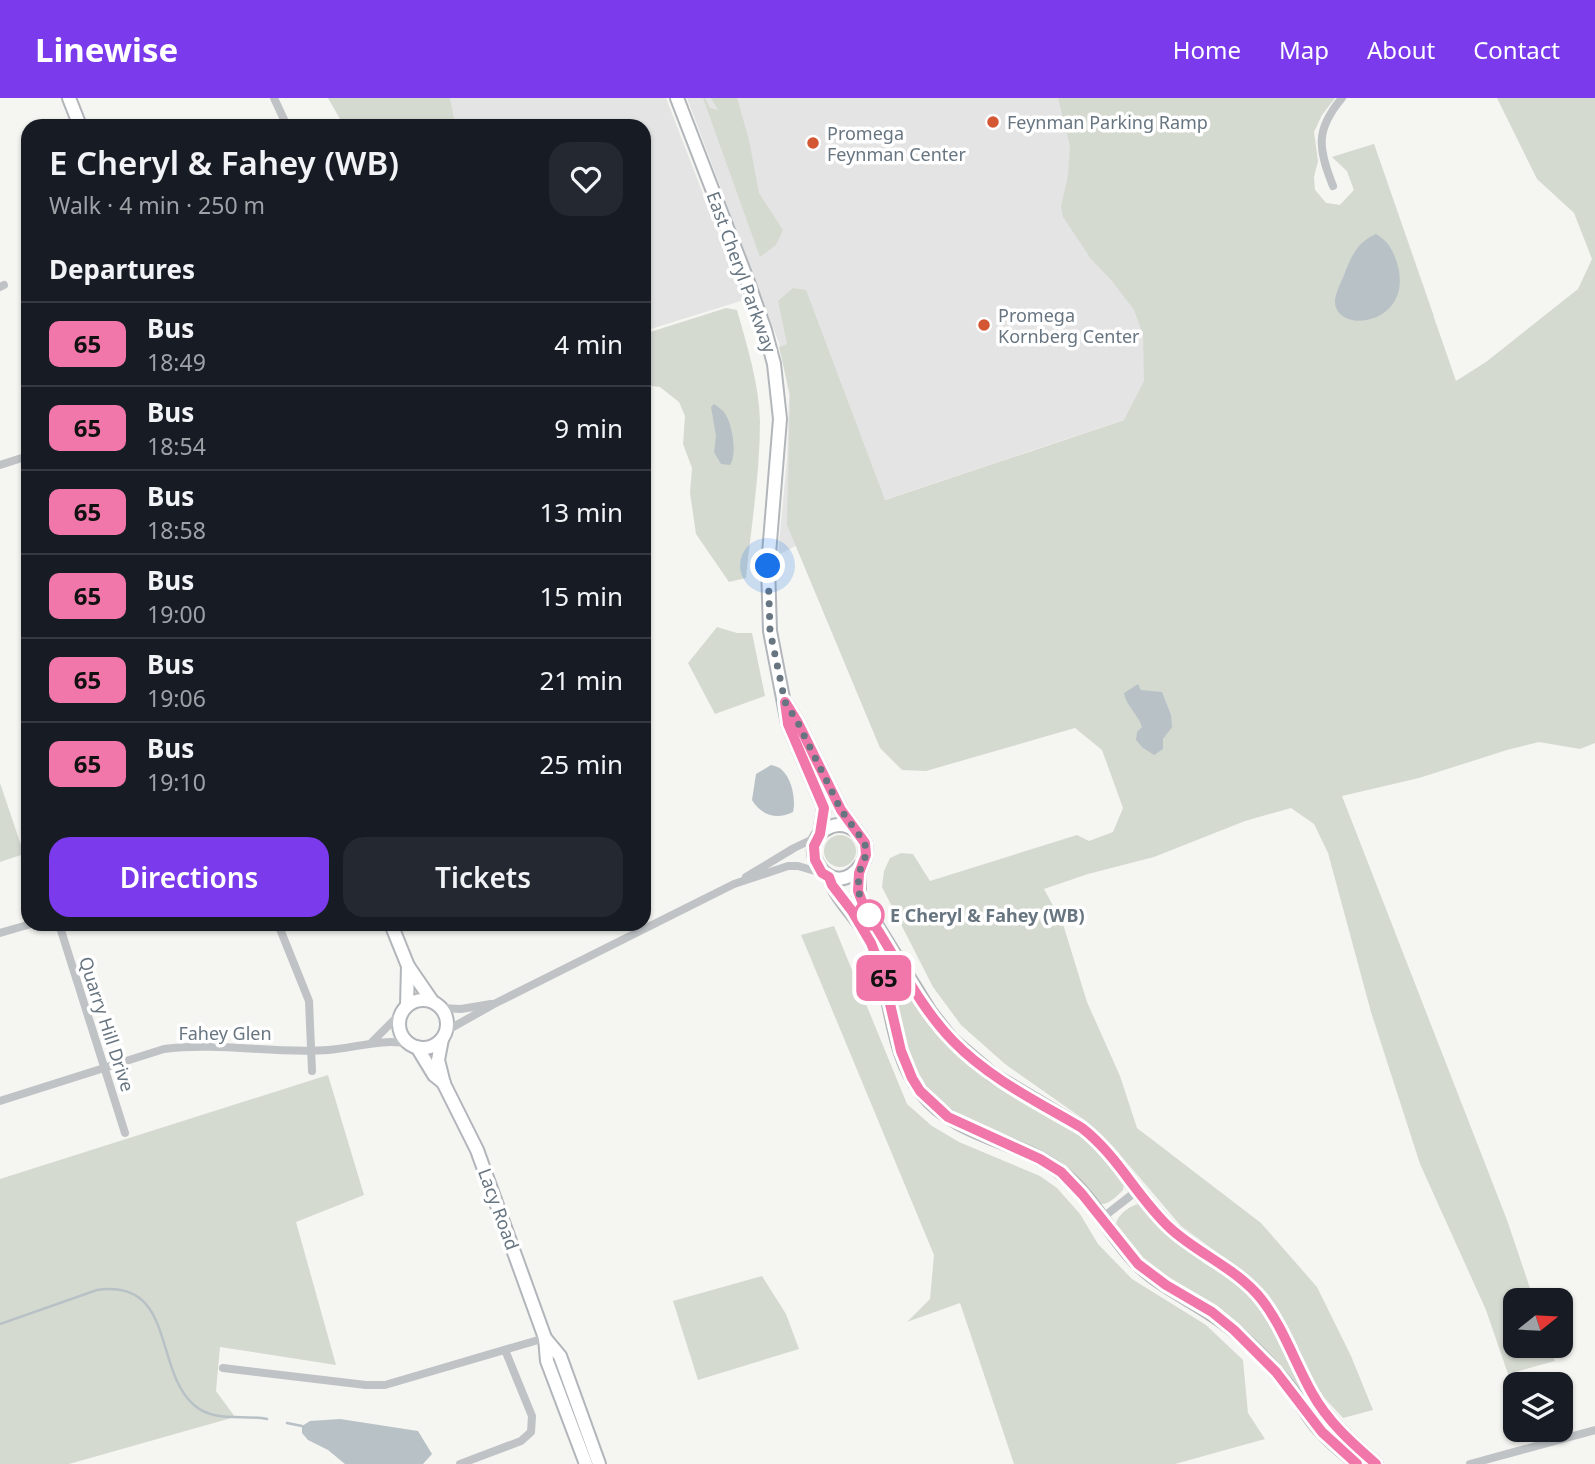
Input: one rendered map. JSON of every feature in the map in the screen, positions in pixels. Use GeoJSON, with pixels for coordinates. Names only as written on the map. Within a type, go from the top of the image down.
{"type":"FeatureCollection","features":[{"type":"Feature","properties":{"kind":"street"},"geometry":{"type":"LineString","coordinates":[[69,98],[77,119]]}},
{"type":"Feature","properties":{"kind":"street"},"geometry":{"type":"LineString","coordinates":[[274,98],[284,119]]}},
{"type":"Feature","properties":{"kind":"street","name":"East Cheryl Parkway"},"geometry":{"type":"LineString","coordinates":[[677,98],[752,294],[774,364],[780,419],[768,566],[768,604],[774,654],[788,724],[824,808],[818,835]]}},
{"type":"Feature","properties":{"kind":"street"},"geometry":{"type":"LineString","coordinates":[[1333,186],[1324,161],[1321,134],[1324,122],[1342,98]]}},
{"type":"Feature","properties":{"kind":"street"},"geometry":{"type":"LineString","coordinates":[[0,465],[21,458]]}},
{"type":"Feature","properties":{"kind":"street","name":"East Cheryl Parkway"},"geometry":{"type":"LineString","coordinates":[[785,702],[841,810],[865,843],[864,861],[859,873],[859,897],[866,912],[940,1026],[963,1051],[993,1075],[1096,1139],[1116,1159],[1167,1225],[1260,1297],[1320,1406],[1342,1433],[1376,1464]]}},
{"type":"Feature","properties":{"kind":"street"},"geometry":{"type":"LineString","coordinates":[[651,926],[734,884],[827,828],[844,825],[859,833]]}},
{"type":"Feature","properties":{"kind":"street"},"geometry":{"type":"LineString","coordinates":[[818,835],[814,853],[871,943],[883,974],[901,1051],[920,1091],[948,1117],[1040,1159],[1073,1182],[1138,1264],[1166,1285],[1212,1312],[1255,1350],[1276,1372],[1322,1432],[1357,1464]]}},
{"type":"Feature","properties":{"kind":"street"},"geometry":{"type":"LineString","coordinates":[[734,884],[788,866],[798,866],[840,879],[850,876],[864,861]]}},
{"type":"Feature","properties":{"kind":"street"},"geometry":{"type":"LineString","coordinates":[[0,933],[21,927]]}},
{"type":"Feature","properties":{"kind":"street","name":"Quarry Hill Drive"},"geometry":{"type":"LineString","coordinates":[[61,931],[125,1133]]}},
{"type":"Feature","properties":{"kind":"street"},"geometry":{"type":"LineString","coordinates":[[281,931],[309,1001],[312,1071]]}},
{"type":"Feature","properties":{"kind":"street"},"geometry":{"type":"LineString","coordinates":[[394,931],[408,965],[447,1019],[444,1035]]}},
{"type":"Feature","properties":{"kind":"street"},"geometry":{"type":"LineString","coordinates":[[408,965],[404,1009],[400,1019],[401,1033],[413,1045],[431,1047],[444,1035],[494,1004],[640,931]]}},
{"type":"Feature","properties":{"kind":"street"},"geometry":{"type":"LineString","coordinates":[[372,1042],[404,1009],[419,1000],[461,1009],[494,1004]]}},
{"type":"Feature","properties":{"kind":"street","name":"Lacy Road"},"geometry":{"type":"LineString","coordinates":[[444,1035],[438,1060],[444,1084],[477,1150],[545,1338],[547,1361],[586,1464]]}},
{"type":"Feature","properties":{"kind":"street","name":"Fahey Glen"},"geometry":{"type":"LineString","coordinates":[[0,1101],[164,1049],[191,1045],[310,1050],[351,1048],[372,1042],[413,1045]]}},
{"type":"Feature","properties":{"kind":"street","name":"Lacy Road"},"geometry":{"type":"LineString","coordinates":[[413,1045],[434,1075],[444,1084]]}},
{"type":"Feature","properties":{"kind":"street"},"geometry":{"type":"LineString","coordinates":[[1102,1218],[1138,1190]]}},
{"type":"Feature","properties":{"kind":"street"},"geometry":{"type":"LineString","coordinates":[[223,1368],[386,1385],[421,1377],[545,1338]]}},
{"type":"Feature","properties":{"kind":"street","name":"Lacy Road"},"geometry":{"type":"LineString","coordinates":[[545,1338],[560,1356],[599,1464]]}},
{"type":"Feature","properties":{"kind":"street"},"geometry":{"type":"LineString","coordinates":[[460,1464],[521,1441],[531,1432],[532,1416],[505,1350]]}},
{"type":"Feature","properties":{"kind":"street"},"geometry":{"type":"LineString","coordinates":[[1469,1464],[1595,1430]]}},
{"type":"Feature","properties":{"kind":"shaded area"},"geometry":{"type":"Polygon","coordinates":[[[328,98],[450,98],[454,119],[340,119],[328,98]]]}},
{"type":"Feature","properties":{"kind":"shaded area"},"geometry":{"type":"Polygon","coordinates":[[[450,98],[666,98],[744,300],[651,329],[651,119],[454,119],[450,98]]]}},
{"type":"Feature","properties":{"kind":"shaded area"},"geometry":{"type":"Polygon","coordinates":[[[687,98],[1136,98],[1315,190],[1326,203],[1340,205],[1354,190],[1347,171],[1332,157],[1374,144],[1434,316],[884,500],[778,555],[787,459],[789,395],[779,343],[687,98]]]}},
{"type":"Feature","properties":{"kind":"shaded area"},"geometry":{"type":"Polygon","coordinates":[[[703,98],[710,108],[718,110],[711,98],[737,98],[749,140],[759,193],[783,230],[776,245],[760,257],[703,98]]]}},
{"type":"Feature","properties":{"kind":"shaded area"},"geometry":{"type":"Polygon","coordinates":[[[1058,98],[1335,98],[1322,115],[1314,132],[1318,161],[1314,177],[1315,190],[1326,203],[1340,205],[1354,190],[1347,171],[1332,157],[1374,144],[1456,381],[1486,362],[1578,289],[1592,259],[1574,213],[1537,179],[1497,98],[1595,98],[1595,743],[1580,749],[1539,742],[1419,778],[1342,796],[1507,1220],[1530,1288],[1503,1288],[1503,1358],[1554,1358],[1555,1361],[1507,1372],[1486,1310],[1420,1164],[1371,1012],[1328,853],[1314,824],[1291,808],[1245,821],[1154,857],[1088,874],[1044,889],[1063,924],[1087,1002],[1120,1076],[1137,1128],[1261,1223],[1317,1287],[1351,1356],[1373,1410],[1343,1418],[1320,1393],[1268,1294],[1252,1278],[1181,1226],[1116,1150],[1086,1121],[1005,1064],[961,1025],[933,987],[882,887],[884,871],[890,858],[901,853],[913,854],[930,881],[1077,835],[1089,841],[1113,832],[1123,808],[1102,750],[1075,728],[926,771],[902,770],[880,748],[787,525],[790,394],[779,347],[787,344],[778,301],[793,288],[806,290],[885,500],[1124,420],[1144,381],[1143,334],[1134,310],[1091,259],[1063,217],[1061,206],[1068,176],[1070,146],[1058,98]]]}},
{"type":"Feature","properties":{"kind":"shaded area"},"geometry":{"type":"Polygon","coordinates":[[[1376,234],[1390,246],[1397,263],[1400,284],[1395,300],[1385,312],[1372,319],[1359,321],[1347,318],[1338,311],[1335,300],[1337,290],[1356,251],[1364,241],[1376,234]]]}},
{"type":"Feature","properties":{"kind":"shaded area"},"geometry":{"type":"Polygon","coordinates":[[[726,308],[737,310],[755,379],[760,421],[757,481],[746,578],[729,582],[696,534],[690,493],[692,468],[683,444],[685,416],[679,402],[660,387],[651,386],[651,332],[726,308]]]}},
{"type":"Feature","properties":{"kind":"shaded area"},"geometry":{"type":"Polygon","coordinates":[[[714,404],[726,415],[731,429],[734,454],[730,465],[721,464],[714,452],[716,436],[711,407],[714,404]]]}},
{"type":"Feature","properties":{"kind":"shaded area"},"geometry":{"type":"Polygon","coordinates":[[[717,627],[737,633],[752,633],[765,696],[715,714],[688,663],[717,627]]]}},
{"type":"Feature","properties":{"kind":"shaded area"},"geometry":{"type":"Polygon","coordinates":[[[1138,684],[1141,690],[1162,692],[1171,715],[1172,727],[1163,739],[1163,749],[1154,755],[1136,740],[1137,732],[1142,727],[1124,693],[1138,684]]]}},
{"type":"Feature","properties":{"kind":"shaded area"},"geometry":{"type":"Polygon","coordinates":[[[771,765],[782,770],[791,784],[793,812],[781,816],[765,813],[752,800],[756,774],[771,765]]]}},
{"type":"Feature","properties":{"kind":"shaded area"},"geometry":{"type":"Polygon","coordinates":[[[0,783],[21,845],[21,855],[0,862],[0,783]]]}},
{"type":"Feature","properties":{"kind":"shaded area"},"geometry":{"type":"Polygon","coordinates":[[[840,835],[852,839],[856,851],[852,863],[840,867],[828,863],[824,851],[828,839],[840,835]]]}},
{"type":"Feature","properties":{"kind":"shaded area"},"geometry":{"type":"Polygon","coordinates":[[[834,926],[907,1104],[932,1126],[959,1142],[1040,1176],[1057,1188],[1080,1214],[1098,1244],[1132,1279],[1206,1325],[1243,1360],[1248,1413],[1265,1439],[1175,1464],[1014,1464],[960,1303],[907,1322],[930,1299],[934,1255],[801,935],[834,926]]]}},
{"type":"Feature","properties":{"kind":"shaded area"},"geometry":{"type":"Polygon","coordinates":[[[877,936],[934,1026],[1086,1138],[1125,1179],[1123,1190],[1116,1197],[1101,1204],[1055,1160],[1034,1148],[968,1121],[944,1105],[927,1086],[914,1064],[875,938],[877,936]]]}},
{"type":"Feature","properties":{"kind":"shaded area"},"geometry":{"type":"Polygon","coordinates":[[[328,1075],[364,1195],[296,1222],[336,1365],[220,1347],[216,1391],[235,1417],[69,1464],[0,1464],[0,1179],[328,1075]]]}},
{"type":"Feature","properties":{"kind":"shaded area"},"geometry":{"type":"Polygon","coordinates":[[[1139,1204],[1146,1206],[1171,1236],[1251,1296],[1271,1325],[1302,1386],[1297,1389],[1264,1350],[1226,1315],[1137,1255],[1116,1225],[1127,1209],[1139,1204]]]}},
{"type":"Feature","properties":{"kind":"shaded area"},"geometry":{"type":"Polygon","coordinates":[[[762,1276],[786,1314],[799,1349],[698,1380],[673,1301],[762,1276]]]}},
{"type":"Feature","properties":{"kind":"shaded area"},"geometry":{"type":"Polygon","coordinates":[[[340,1419],[418,1431],[432,1454],[423,1464],[345,1464],[328,1450],[308,1440],[302,1433],[302,1426],[310,1421],[340,1419]]]}},
{"type":"Feature","properties":{"kind":"waterway"},"geometry":{"type":"LineString","coordinates":[[0,1324],[97,1290],[122,1290],[140,1298],[152,1312],[181,1389],[194,1405],[202,1411],[220,1416],[267,1419]]}},
{"type":"Feature","properties":{"kind":"waterway"},"geometry":{"type":"LineString","coordinates":[[287,1423],[302,1426]]}},
{"type":"Feature","properties":{"kind":"bus line","name":"65"},"geometry":{"type":"LineString","coordinates":[[1357,1464],[1322,1432],[1276,1372],[1234,1330],[1212,1312],[1166,1285],[1138,1264],[1073,1182],[1040,1159],[948,1117],[933,1106],[920,1091],[905,1064],[877,956],[852,911],[815,860],[814,846],[820,834],[824,808],[788,724],[785,702],[841,810],[865,843],[866,855],[859,873],[858,891],[866,912],[940,1026],[975,1062],[1096,1139],[1116,1159],[1167,1225],[1260,1297],[1312,1394],[1329,1419],[1376,1464]]}},
{"type":"Feature","properties":{"kind":"place","name":"Feynman Parking Ramp"},"geometry":{"type":"Point","coordinates":[993,122]}},
{"type":"Feature","properties":{"kind":"place","name":"Promega Feynman Center"},"geometry":{"type":"Point","coordinates":[813,143]}},
{"type":"Feature","properties":{"kind":"place","name":"Promega Kornberg Center"},"geometry":{"type":"Point","coordinates":[984,325]}},
{"type":"Feature","properties":{"kind":"place","name":"E Cheryl & Fahey (WB)"},"geometry":{"type":"Point","coordinates":[869,915]}},
{"type":"Feature","properties":{"kind":"route"},"geometry":{"type":"LineString","coordinates":[[768,566],[770,631],[785,702],[841,810],[865,843],[866,855],[859,873],[858,891],[869,915]]}}]}
